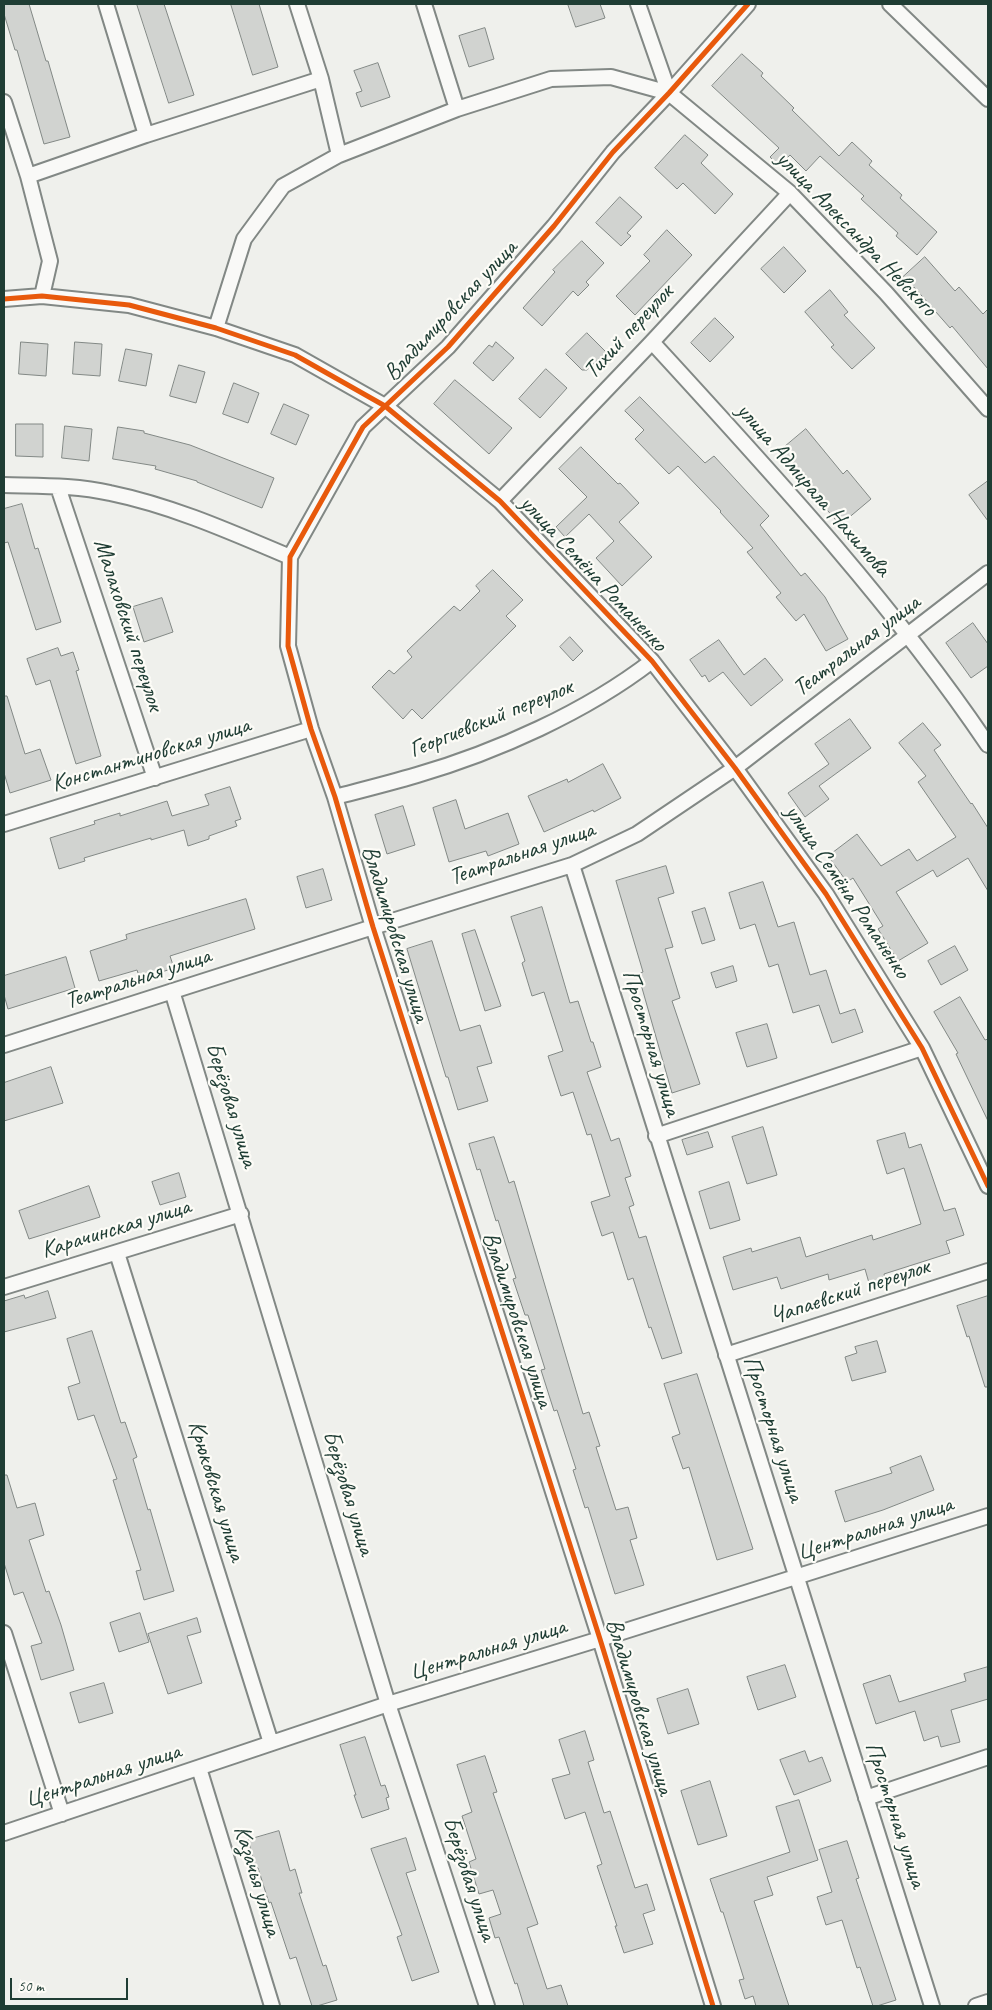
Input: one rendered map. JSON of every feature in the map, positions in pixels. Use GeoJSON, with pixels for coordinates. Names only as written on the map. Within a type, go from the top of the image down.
{"type":"FeatureCollection","features":[{"type":"Feature","properties":{"kind":"street"},"geometry":{"type":"LineString","coordinates":[[106,4],[146,135]]}},
{"type":"Feature","properties":{"kind":"street"},"geometry":{"type":"LineString","coordinates":[[297,4],[321,79],[339,155]]}},
{"type":"Feature","properties":{"kind":"street"},"geometry":{"type":"LineString","coordinates":[[424,4],[457,109]]}},
{"type":"Feature","properties":{"kind":"street"},"geometry":{"type":"LineString","coordinates":[[638,4],[670,93]]}},
{"type":"Feature","properties":{"kind":"street","name":"Владимировская улица"},"geometry":{"type":"LineString","coordinates":[[713,2006],[600,1639],[373,927],[335,796],[311,729],[288,646],[290,557],[363,427],[448,347],[554,226],[613,152],[670,93],[748,4]]}},
{"type":"Feature","properties":{"kind":"street"},"geometry":{"type":"LineString","coordinates":[[890,4],[988,99]]}},
{"type":"Feature","properties":{"kind":"street","name":"улица Александра Невского"},"geometry":{"type":"LineString","coordinates":[[216,328],[244,239],[283,186],[339,155],[457,109],[550,79],[611,77],[670,93],[790,193],[886,293],[988,409]]}},
{"type":"Feature","properties":{"kind":"street"},"geometry":{"type":"LineString","coordinates":[[28,176],[146,135],[321,79]]}},
{"type":"Feature","properties":{"kind":"street"},"geometry":{"type":"LineString","coordinates":[[4,102],[28,176],[50,261],[42,296]]}},
{"type":"Feature","properties":{"kind":"street","name":"Тихий переулок"},"geometry":{"type":"LineString","coordinates":[[500,501],[652,342],[790,193]]}},
{"type":"Feature","properties":{"kind":"street","name":"улица Семёна Романенко"},"geometry":{"type":"LineString","coordinates":[[4,299],[42,296],[129,305],[216,328],[295,354],[385,406],[500,501],[652,661],[735,768],[826,894],[922,1048],[988,1186]]}},
{"type":"Feature","properties":{"kind":"street","name":"улица Адмирала Нахимова"},"geometry":{"type":"LineString","coordinates":[[652,342],[790,494],[908,636],[960,703],[988,745]]}},
{"type":"Feature","properties":{"kind":"street"},"geometry":{"type":"LineString","coordinates":[[4,486],[58,487],[109,492],[168,507],[290,557]]}},
{"type":"Feature","properties":{"kind":"street","name":"Малаховский переулок"},"geometry":{"type":"LineString","coordinates":[[58,487],[155,778]]}},
{"type":"Feature","properties":{"kind":"street","name":"Театральная улица"},"geometry":{"type":"LineString","coordinates":[[4,1045],[572,865],[637,834],[735,768],[988,573]]}},
{"type":"Feature","properties":{"kind":"street","name":"Георгиевский переулок"},"geometry":{"type":"LineString","coordinates":[[335,796],[418,775],[494,748],[581,708],[628,680],[652,661]]}},
{"type":"Feature","properties":{"kind":"street","name":"Константиновская улица"},"geometry":{"type":"LineString","coordinates":[[4,824],[311,729]]}},
{"type":"Feature","properties":{"kind":"street","name":"Просторная улица"},"geometry":{"type":"LineString","coordinates":[[572,865],[932,2006]]}},
{"type":"Feature","properties":{"kind":"street","name":"Берёзовая улица"},"geometry":{"type":"LineString","coordinates":[[172,991],[388,1704],[487,2006]]}},
{"type":"Feature","properties":{"kind":"street"},"geometry":{"type":"LineString","coordinates":[[656,1136],[922,1048]]}},
{"type":"Feature","properties":{"kind":"street","name":"Карачинская улица"},"geometry":{"type":"LineString","coordinates":[[4,1287],[241,1214]]}},
{"type":"Feature","properties":{"kind":"street","name":"Крюковская улица"},"geometry":{"type":"LineString","coordinates":[[117,1253],[271,1743]]}},
{"type":"Feature","properties":{"kind":"street","name":"Чапаевский переулок"},"geometry":{"type":"LineString","coordinates":[[726,1355],[988,1271]]}},
{"type":"Feature","properties":{"kind":"street","name":"Центральная улица"},"geometry":{"type":"LineString","coordinates":[[4,1833],[388,1704],[988,1516]]}},
{"type":"Feature","properties":{"kind":"street"},"geometry":{"type":"LineString","coordinates":[[4,1633],[62,1814]]}},
{"type":"Feature","properties":{"kind":"street"},"geometry":{"type":"LineString","coordinates":[[866,1798],[988,1757]]}},
{"type":"Feature","properties":{"kind":"street","name":"Казачья улица"},"geometry":{"type":"LineString","coordinates":[[199,1768],[272,2006]]}},
{"type":"Feature","properties":{"kind":"street"},"geometry":{"type":"LineString","coordinates":[[976,2006],[988,2002]]}},
{"type":"Feature","properties":{"kind":"building"},"geometry":{"type":"Polygon","coordinates":[[[4,4],[29,4],[70,137],[44,144],[17,50],[15,50],[4,14],[4,4]]]}},
{"type":"Feature","properties":{"kind":"building"},"geometry":{"type":"Polygon","coordinates":[[[137,4],[164,4],[194,95],[169,103],[137,4]]]}},
{"type":"Feature","properties":{"kind":"building"},"geometry":{"type":"Polygon","coordinates":[[[231,4],[259,4],[278,67],[253,75],[231,4]]]}},
{"type":"Feature","properties":{"kind":"building"},"geometry":{"type":"Polygon","coordinates":[[[568,4],[600,4],[605,18],[576,27],[568,4]]]}},
{"type":"Feature","properties":{"kind":"building"},"geometry":{"type":"Polygon","coordinates":[[[485,28],[494,59],[469,67],[459,36],[485,28]]]}},
{"type":"Feature","properties":{"kind":"building"},"geometry":{"type":"Polygon","coordinates":[[[742,54],[763,73],[761,76],[794,108],[792,110],[839,156],[852,142],[872,161],[869,165],[902,195],[900,198],[937,232],[917,255],[896,236],[898,233],[861,199],[864,196],[820,156],[806,171],[790,155],[779,166],[770,157],[779,148],[712,86],[742,54]]]}},
{"type":"Feature","properties":{"kind":"building"},"geometry":{"type":"Polygon","coordinates":[[[378,63],[390,97],[361,107],[356,93],[362,91],[354,71],[378,63]]]}},
{"type":"Feature","properties":{"kind":"building"},"geometry":{"type":"Polygon","coordinates":[[[685,135],[708,155],[701,163],[733,194],[715,214],[683,183],[677,189],[655,168],[685,135]]]}},
{"type":"Feature","properties":{"kind":"building"},"geometry":{"type":"Polygon","coordinates":[[[620,197],[642,217],[627,233],[631,236],[621,246],[596,223],[620,197]]]}},
{"type":"Feature","properties":{"kind":"building"},"geometry":{"type":"Polygon","coordinates":[[[667,230],[692,255],[635,315],[616,296],[650,261],[644,255],[667,230]]]}},
{"type":"Feature","properties":{"kind":"building"},"geometry":{"type":"Polygon","coordinates":[[[582,241],[604,263],[586,282],[589,285],[578,296],[573,291],[542,326],[523,308],[555,272],[553,270],[582,241]]]}},
{"type":"Feature","properties":{"kind":"building"},"geometry":{"type":"Polygon","coordinates":[[[784,247],[806,271],[784,293],[761,269],[784,247]]]}},
{"type":"Feature","properties":{"kind":"building"},"geometry":{"type":"Polygon","coordinates":[[[925,257],[955,291],[959,287],[983,314],[988,309],[988,369],[952,326],[950,328],[914,287],[911,290],[901,279],[925,257]]]}},
{"type":"Feature","properties":{"kind":"building"},"geometry":{"type":"Polygon","coordinates":[[[830,290],[848,312],[844,315],[875,348],[852,369],[831,347],[834,345],[805,312],[830,290]]]}},
{"type":"Feature","properties":{"kind":"building"},"geometry":{"type":"Polygon","coordinates":[[[715,318],[734,337],[710,362],[691,343],[715,318]]]}},
{"type":"Feature","properties":{"kind":"building"},"geometry":{"type":"Polygon","coordinates":[[[587,333],[606,352],[587,370],[582,370],[566,354],[587,333]]]}},
{"type":"Feature","properties":{"kind":"building"},"geometry":{"type":"Polygon","coordinates":[[[21,342],[48,344],[46,376],[19,374],[21,342]]]}},
{"type":"Feature","properties":{"kind":"building"},"geometry":{"type":"Polygon","coordinates":[[[75,342],[102,344],[100,376],[73,374],[75,342]]]}},
{"type":"Feature","properties":{"kind":"building"},"geometry":{"type":"Polygon","coordinates":[[[496,342],[514,358],[493,381],[473,363],[489,345],[492,347],[496,342]]]}},
{"type":"Feature","properties":{"kind":"building"},"geometry":{"type":"Polygon","coordinates":[[[126,349],[152,354],[146,386],[119,381],[126,349]]]}},
{"type":"Feature","properties":{"kind":"building"},"geometry":{"type":"Polygon","coordinates":[[[179,365],[205,372],[196,403],[170,396],[179,365]]]}},
{"type":"Feature","properties":{"kind":"building"},"geometry":{"type":"Polygon","coordinates":[[[546,369],[567,388],[540,418],[519,399],[546,369]]]}},
{"type":"Feature","properties":{"kind":"building"},"geometry":{"type":"Polygon","coordinates":[[[455,380],[512,428],[489,454],[434,404],[455,380]]]}},
{"type":"Feature","properties":{"kind":"building"},"geometry":{"type":"Polygon","coordinates":[[[234,383],[259,393],[248,423],[223,414],[234,383]]]}},
{"type":"Feature","properties":{"kind":"building"},"geometry":{"type":"Polygon","coordinates":[[[640,397],[705,463],[714,456],[769,516],[760,525],[801,576],[805,573],[825,597],[848,639],[826,651],[804,614],[796,621],[776,597],[781,593],[747,552],[753,548],[721,511],[678,466],[669,474],[635,439],[644,430],[625,411],[640,397]]]}},
{"type":"Feature","properties":{"kind":"building"},"geometry":{"type":"Polygon","coordinates":[[[284,404],[309,415],[296,445],[271,434],[284,404]]]}},
{"type":"Feature","properties":{"kind":"building"},"geometry":{"type":"Polygon","coordinates":[[[16,424],[43,424],[43,457],[16,456],[16,424]]]}},
{"type":"Feature","properties":{"kind":"building"},"geometry":{"type":"Polygon","coordinates":[[[65,426],[92,429],[89,461],[62,458],[65,426]]]}},
{"type":"Feature","properties":{"kind":"building"},"geometry":{"type":"Polygon","coordinates":[[[118,427],[144,431],[144,433],[190,445],[274,478],[262,508],[197,481],[155,469],[156,466],[113,459],[118,427]]]}},
{"type":"Feature","properties":{"kind":"building"},"geometry":{"type":"Polygon","coordinates":[[[806,429],[843,474],[847,470],[871,499],[840,525],[816,497],[818,494],[781,450],[806,429]]]}},
{"type":"Feature","properties":{"kind":"building"},"geometry":{"type":"Polygon","coordinates":[[[581,447],[639,503],[619,522],[652,557],[622,586],[596,558],[614,541],[589,514],[565,537],[556,527],[587,497],[559,469],[581,447]]]}},
{"type":"Feature","properties":{"kind":"building"},"geometry":{"type":"Polygon","coordinates":[[[988,481],[988,521],[969,495],[988,481]]]}},
{"type":"Feature","properties":{"kind":"building"},"geometry":{"type":"Polygon","coordinates":[[[22,504],[35,549],[38,548],[61,622],[36,630],[8,542],[4,543],[4,509],[22,504]]]}},
{"type":"Feature","properties":{"kind":"building"},"geometry":{"type":"Polygon","coordinates":[[[493,570],[523,600],[506,616],[516,626],[422,719],[412,709],[403,719],[372,687],[389,670],[394,674],[412,657],[407,651],[454,606],[460,611],[480,591],[476,586],[493,570]]]}},
{"type":"Feature","properties":{"kind":"building"},"geometry":{"type":"Polygon","coordinates":[[[162,598],[173,632],[144,642],[133,607],[162,598]]]}},
{"type":"Feature","properties":{"kind":"building"},"geometry":{"type":"Polygon","coordinates":[[[973,623],[988,644],[988,666],[971,678],[946,643],[973,623]]]}},
{"type":"Feature","properties":{"kind":"building"},"geometry":{"type":"Polygon","coordinates":[[[570,637],[583,651],[573,661],[560,647],[570,637]]]}},
{"type":"Feature","properties":{"kind":"building"},"geometry":{"type":"Polygon","coordinates":[[[719,640],[744,675],[765,658],[783,680],[751,706],[723,672],[709,682],[705,675],[702,677],[690,660],[719,640]]]}},
{"type":"Feature","properties":{"kind":"building"},"geometry":{"type":"Polygon","coordinates":[[[58,648],[61,656],[73,652],[79,670],[76,671],[101,756],[76,764],[50,680],[36,685],[27,659],[58,648]]]}},
{"type":"Feature","properties":{"kind":"building"},"geometry":{"type":"Polygon","coordinates":[[[4,696],[7,696],[25,754],[40,749],[51,780],[10,793],[4,773],[4,696]]]}},
{"type":"Feature","properties":{"kind":"building"},"geometry":{"type":"Polygon","coordinates":[[[850,719],[871,748],[819,786],[829,799],[805,817],[788,793],[829,764],[815,744],[850,719]]]}},
{"type":"Feature","properties":{"kind":"building"},"geometry":{"type":"Polygon","coordinates":[[[923,723],[941,745],[934,750],[988,828],[988,891],[968,858],[937,877],[933,870],[896,892],[928,943],[898,961],[878,929],[883,926],[853,878],[847,882],[828,856],[857,834],[881,866],[909,849],[917,861],[956,837],[918,782],[926,776],[899,743],[923,723]]]}},
{"type":"Feature","properties":{"kind":"building"},"geometry":{"type":"Polygon","coordinates":[[[603,764],[621,798],[594,812],[593,810],[544,832],[528,796],[567,779],[568,782],[603,764]]]}},
{"type":"Feature","properties":{"kind":"building"},"geometry":{"type":"Polygon","coordinates":[[[230,787],[241,819],[235,821],[237,826],[188,846],[184,830],[84,858],[85,861],[59,869],[50,838],[95,824],[94,821],[120,813],[120,816],[167,801],[172,816],[209,805],[205,795],[230,787]]]}},
{"type":"Feature","properties":{"kind":"building"},"geometry":{"type":"Polygon","coordinates":[[[456,800],[465,829],[508,813],[519,844],[488,856],[486,851],[449,862],[433,808],[456,800]]]}},
{"type":"Feature","properties":{"kind":"building"},"geometry":{"type":"Polygon","coordinates":[[[403,806],[415,845],[387,854],[375,815],[403,806]]]}},
{"type":"Feature","properties":{"kind":"building"},"geometry":{"type":"Polygon","coordinates":[[[666,866],[674,893],[658,898],[673,947],[665,949],[680,998],[672,1001],[700,1084],[672,1093],[638,974],[643,972],[616,881],[666,866]]]}},
{"type":"Feature","properties":{"kind":"building"},"geometry":{"type":"Polygon","coordinates":[[[323,869],[332,900],[306,908],[297,877],[323,869]]]}},
{"type":"Feature","properties":{"kind":"building"},"geometry":{"type":"Polygon","coordinates":[[[763,882],[778,927],[794,922],[810,975],[826,970],[840,1014],[855,1009],[863,1032],[832,1043],[819,1005],[793,1013],[778,964],[769,967],[755,924],[740,929],[729,893],[763,882]]]}},
{"type":"Feature","properties":{"kind":"building"},"geometry":{"type":"Polygon","coordinates":[[[246,899],[255,929],[170,956],[174,968],[140,979],[137,970],[99,981],[90,951],[127,939],[126,935],[246,899]]]}},
{"type":"Feature","properties":{"kind":"building"},"geometry":{"type":"Polygon","coordinates":[[[542,907],[570,1003],[578,1001],[601,1067],[587,1072],[611,1141],[619,1138],[631,1176],[625,1178],[634,1205],[629,1207],[639,1238],[646,1236],[682,1353],[662,1359],[651,1327],[649,1328],[633,1278],[628,1280],[613,1232],[602,1236],[591,1202],[610,1196],[591,1134],[587,1135],[573,1092],[561,1096],[548,1056],[563,1051],[544,992],[532,996],[522,963],[525,961],[511,917],[542,907]]]}},
{"type":"Feature","properties":{"kind":"building"},"geometry":{"type":"Polygon","coordinates":[[[705,908],[715,940],[702,944],[692,912],[705,908]]]}},
{"type":"Feature","properties":{"kind":"building"},"geometry":{"type":"Polygon","coordinates":[[[475,930],[501,1006],[485,1011],[462,934],[475,930]]]}},
{"type":"Feature","properties":{"kind":"building"},"geometry":{"type":"Polygon","coordinates":[[[432,941],[460,1031],[480,1025],[492,1063],[477,1067],[488,1101],[458,1110],[407,949],[432,941]]]}},
{"type":"Feature","properties":{"kind":"building"},"geometry":{"type":"Polygon","coordinates":[[[955,946],[968,970],[941,985],[928,961],[955,946]]]}},
{"type":"Feature","properties":{"kind":"building"},"geometry":{"type":"Polygon","coordinates":[[[66,957],[75,988],[8,1009],[4,995],[4,976],[66,957]]]}},
{"type":"Feature","properties":{"kind":"building"},"geometry":{"type":"Polygon","coordinates":[[[733,966],[737,981],[716,988],[711,973],[733,966]]]}},
{"type":"Feature","properties":{"kind":"building"},"geometry":{"type":"Polygon","coordinates":[[[960,997],[985,1040],[988,1039],[988,1121],[956,1054],[958,1053],[934,1012],[960,997]]]}},
{"type":"Feature","properties":{"kind":"building"},"geometry":{"type":"Polygon","coordinates":[[[767,1024],[777,1058],[747,1067],[736,1033],[767,1024]]]}},
{"type":"Feature","properties":{"kind":"building"},"geometry":{"type":"Polygon","coordinates":[[[51,1067],[63,1103],[4,1121],[4,1083],[51,1067]]]}},
{"type":"Feature","properties":{"kind":"building"},"geometry":{"type":"Polygon","coordinates":[[[763,1127],[777,1175],[747,1184],[732,1137],[763,1127]]]}},
{"type":"Feature","properties":{"kind":"building"},"geometry":{"type":"Polygon","coordinates":[[[708,1132],[713,1147],[687,1155],[682,1140],[708,1132]]]}},
{"type":"Feature","properties":{"kind":"building"},"geometry":{"type":"Polygon","coordinates":[[[905,1133],[909,1148],[921,1144],[944,1211],[955,1208],[964,1235],[946,1241],[950,1253],[884,1274],[885,1278],[869,1283],[865,1269],[829,1280],[828,1274],[781,1289],[777,1277],[733,1290],[723,1257],[751,1248],[752,1252],[800,1237],[806,1257],[872,1235],[873,1240],[921,1224],[904,1168],[887,1174],[877,1141],[905,1133]]]}},
{"type":"Feature","properties":{"kind":"building"},"geometry":{"type":"Polygon","coordinates":[[[494,1137],[509,1183],[514,1181],[583,1414],[589,1412],[600,1446],[596,1447],[616,1510],[628,1507],[637,1538],[630,1540],[644,1585],[615,1594],[588,1507],[585,1508],[573,1470],[576,1469],[557,1410],[554,1411],[541,1370],[545,1369],[528,1315],[525,1315],[513,1279],[516,1278],[498,1220],[496,1221],[480,1169],[477,1170],[469,1144],[494,1137]]]}},
{"type":"Feature","properties":{"kind":"building"},"geometry":{"type":"Polygon","coordinates":[[[179,1173],[186,1197],[160,1205],[152,1182],[179,1173]]]}},
{"type":"Feature","properties":{"kind":"building"},"geometry":{"type":"Polygon","coordinates":[[[729,1182],[740,1220],[710,1229],[699,1192],[729,1182]]]}},
{"type":"Feature","properties":{"kind":"building"},"geometry":{"type":"Polygon","coordinates":[[[89,1186],[100,1217],[29,1239],[19,1211],[89,1186]]]}},
{"type":"Feature","properties":{"kind":"building"},"geometry":{"type":"Polygon","coordinates":[[[48,1291],[56,1318],[4,1332],[4,1301],[24,1295],[25,1298],[48,1291]]]}},
{"type":"Feature","properties":{"kind":"building"},"geometry":{"type":"Polygon","coordinates":[[[988,1296],[988,1387],[985,1387],[969,1336],[967,1337],[957,1306],[988,1296]]]}},
{"type":"Feature","properties":{"kind":"building"},"geometry":{"type":"Polygon","coordinates":[[[92,1331],[121,1423],[125,1422],[137,1457],[133,1459],[174,1591],[144,1600],[136,1571],[141,1570],[113,1480],[117,1479],[94,1415],[78,1420],[68,1387],[80,1383],[67,1339],[92,1331]]]}},
{"type":"Feature","properties":{"kind":"building"},"geometry":{"type":"Polygon","coordinates":[[[877,1341],[886,1372],[852,1381],[845,1357],[857,1353],[855,1347],[877,1341]]]}},
{"type":"Feature","properties":{"kind":"building"},"geometry":{"type":"Polygon","coordinates":[[[697,1374],[753,1549],[717,1560],[689,1467],[683,1469],[672,1437],[680,1434],[664,1384],[697,1374]]]}},
{"type":"Feature","properties":{"kind":"building"},"geometry":{"type":"Polygon","coordinates":[[[921,1456],[934,1490],[883,1510],[845,1522],[835,1491],[892,1473],[890,1468],[921,1456]]]}},
{"type":"Feature","properties":{"kind":"building"},"geometry":{"type":"Polygon","coordinates":[[[4,1475],[7,1475],[17,1508],[35,1503],[44,1535],[29,1540],[46,1592],[49,1591],[61,1625],[74,1670],[41,1680],[31,1646],[42,1643],[23,1592],[14,1595],[4,1563],[4,1475]]]}},
{"type":"Feature","properties":{"kind":"building"},"geometry":{"type":"Polygon","coordinates":[[[140,1613],[149,1642],[119,1652],[110,1623],[140,1613]]]}},
{"type":"Feature","properties":{"kind":"building"},"geometry":{"type":"Polygon","coordinates":[[[197,1618],[201,1632],[187,1636],[202,1683],[168,1694],[148,1634],[197,1618]]]}},
{"type":"Feature","properties":{"kind":"building"},"geometry":{"type":"Polygon","coordinates":[[[785,1665],[796,1697],[758,1710],[747,1677],[785,1665]]]}},
{"type":"Feature","properties":{"kind":"building"},"geometry":{"type":"Polygon","coordinates":[[[988,1667],[988,1699],[951,1710],[960,1742],[941,1747],[938,1736],[924,1741],[915,1711],[876,1724],[863,1684],[890,1675],[899,1702],[966,1681],[964,1674],[988,1667]]]}},
{"type":"Feature","properties":{"kind":"building"},"geometry":{"type":"Polygon","coordinates":[[[104,1683],[113,1713],[79,1723],[70,1693],[104,1683]]]}},
{"type":"Feature","properties":{"kind":"building"},"geometry":{"type":"Polygon","coordinates":[[[688,1689],[699,1724],[668,1734],[657,1699],[688,1689]]]}},
{"type":"Feature","properties":{"kind":"building"},"geometry":{"type":"Polygon","coordinates":[[[585,1731],[594,1760],[588,1762],[604,1813],[610,1811],[635,1888],[647,1884],[655,1910],[643,1914],[653,1944],[624,1953],[597,1866],[602,1864],[585,1812],[565,1819],[552,1779],[570,1774],[559,1740],[585,1731]]]}},
{"type":"Feature","properties":{"kind":"building"},"geometry":{"type":"Polygon","coordinates":[[[365,1737],[381,1786],[385,1785],[389,1797],[386,1798],[389,1809],[362,1818],[340,1745],[365,1737]]]}},
{"type":"Feature","properties":{"kind":"building"},"geometry":{"type":"Polygon","coordinates":[[[805,1751],[809,1762],[822,1757],[831,1781],[794,1795],[780,1760],[805,1751]]]}},
{"type":"Feature","properties":{"kind":"building"},"geometry":{"type":"Polygon","coordinates":[[[485,1756],[497,1792],[493,1793],[538,1924],[527,1928],[547,1989],[561,1985],[568,2006],[524,2006],[499,1937],[495,1938],[489,1918],[501,1914],[493,1890],[479,1894],[469,1862],[476,1859],[462,1816],[472,1812],[457,1765],[485,1756]]]}},
{"type":"Feature","properties":{"kind":"building"},"geometry":{"type":"Polygon","coordinates":[[[710,1781],[727,1836],[698,1845],[681,1791],[710,1781]]]}},
{"type":"Feature","properties":{"kind":"building"},"geometry":{"type":"Polygon","coordinates":[[[799,1800],[818,1860],[767,1877],[773,1895],[754,1901],[789,2006],[756,2006],[753,1996],[745,1999],[739,1980],[744,1979],[723,1912],[721,1912],[710,1879],[790,1852],[776,1807],[799,1800]]]}},
{"type":"Feature","properties":{"kind":"building"},"geometry":{"type":"Polygon","coordinates":[[[279,1831],[290,1871],[295,1869],[302,1893],[299,1893],[323,1966],[326,1965],[337,2000],[317,2006],[312,2006],[296,1957],[290,1959],[271,1902],[269,1903],[258,1868],[256,1868],[248,1840],[279,1831]]]}},
{"type":"Feature","properties":{"kind":"building"},"geometry":{"type":"Polygon","coordinates":[[[406,1838],[416,1870],[406,1873],[439,1972],[412,1981],[397,1937],[402,1935],[371,1849],[406,1838]]]}},
{"type":"Feature","properties":{"kind":"building"},"geometry":{"type":"Polygon","coordinates":[[[847,1841],[859,1878],[856,1879],[896,2000],[877,2006],[873,2006],[860,1967],[857,1968],[842,1920],[826,1925],[817,1897],[832,1892],[819,1850],[847,1841]]]}},
{"type":"Feature","properties":{"kind":"cycle path"},"geometry":{"type":"LineString","coordinates":[[713,2006],[600,1639],[373,927],[335,797],[311,729],[288,646],[290,557],[363,427],[448,347],[554,226],[613,152],[669,93],[748,4]]}},
{"type":"Feature","properties":{"kind":"cycle path"},"geometry":{"type":"LineString","coordinates":[[4,299],[42,296],[129,305],[216,328],[295,355],[385,406],[500,501],[652,661],[735,768],[826,894],[922,1048],[988,1186]]}}]}
